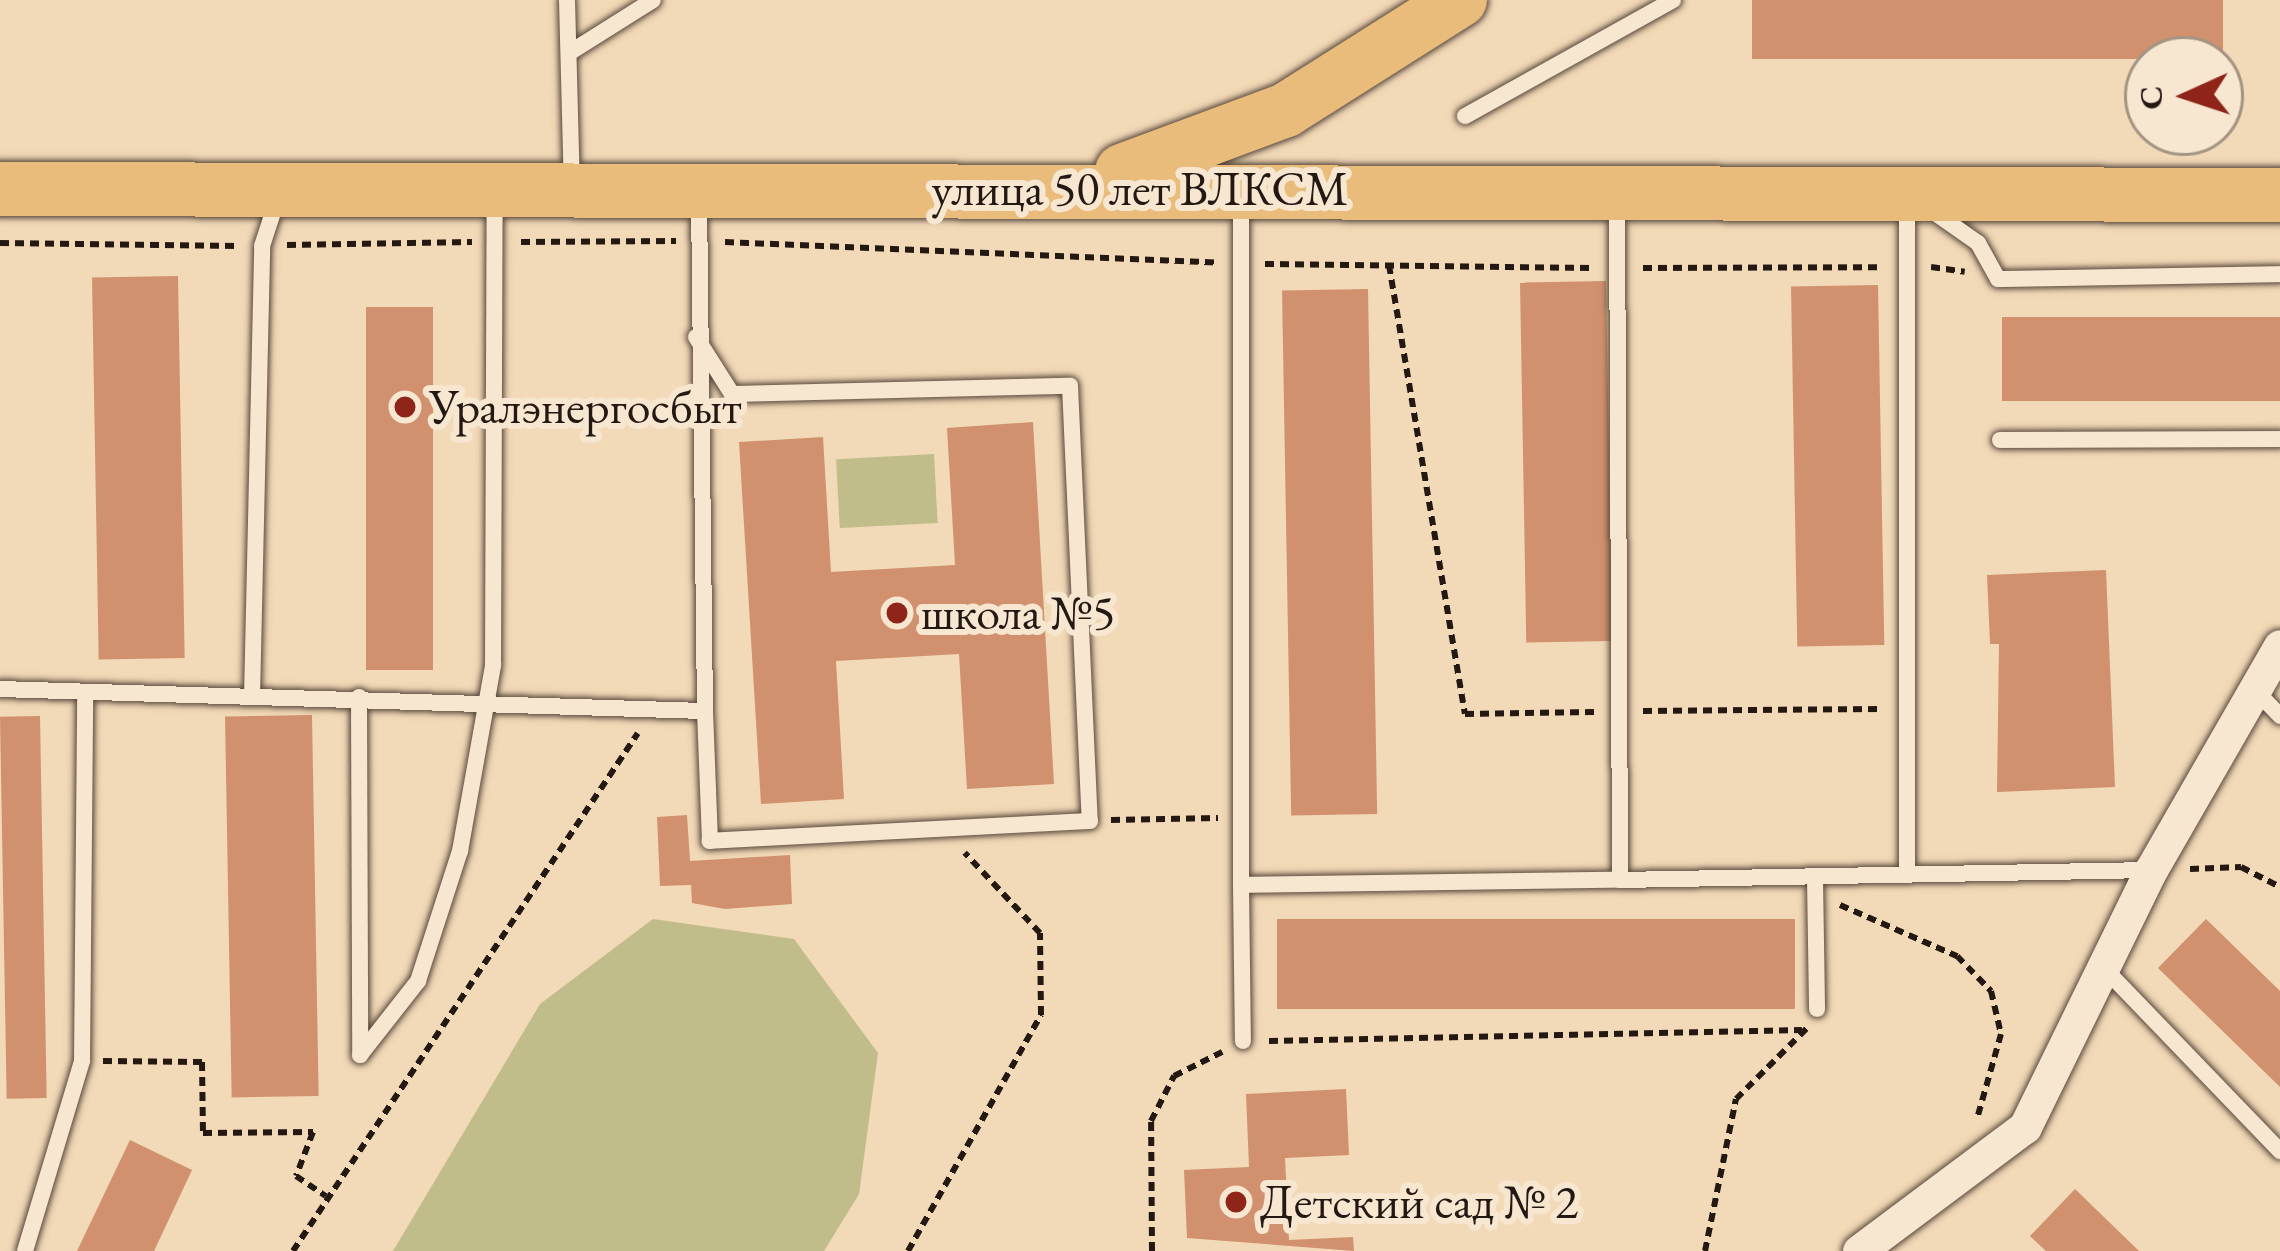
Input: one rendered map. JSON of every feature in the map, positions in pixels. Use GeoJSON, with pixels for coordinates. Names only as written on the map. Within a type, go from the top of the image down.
{"type":"FeatureCollection","features":[{"type":"Feature","properties":{"kind":"main road"},"geometry":{"type":"LineString","coordinates":[[1061,185],[1144,166],[1286,110],[1460,0]]}},
{"type":"Feature","properties":{"kind":"main road","name":"улица 50 лет ВЛКСМ"},"geometry":{"type":"LineString","coordinates":[[0,189],[280,189],[495,216],[572,190],[699,216],[1061,185],[2280,195]]}},
{"type":"Feature","properties":{"kind":"street"},"geometry":{"type":"LineString","coordinates":[[1876,1247],[2025,1127],[2151,870],[2269,704],[2280,646]]}},
{"type":"Feature","properties":{"kind":"lane"},"geometry":{"type":"LineString","coordinates":[[567,0],[572,190]]}},
{"type":"Feature","properties":{"kind":"lane"},"geometry":{"type":"LineString","coordinates":[[568,53],[653,0]]}},
{"type":"Feature","properties":{"kind":"lane"},"geometry":{"type":"LineString","coordinates":[[1465,116],[1673,0]]}},
{"type":"Feature","properties":{"kind":"lane"},"geometry":{"type":"LineString","coordinates":[[1241,188],[1244,1041]]}},
{"type":"Feature","properties":{"kind":"lane"},"geometry":{"type":"LineString","coordinates":[[252,698],[262,246],[280,189]]}},
{"type":"Feature","properties":{"kind":"lane"},"geometry":{"type":"LineString","coordinates":[[1617,192],[1620,880]]}},
{"type":"Feature","properties":{"kind":"lane"},"geometry":{"type":"LineString","coordinates":[[1907,875],[1903,266],[1908,194]]}},
{"type":"Feature","properties":{"kind":"lane"},"geometry":{"type":"LineString","coordinates":[[1908,194],[1978,243],[1998,279],[2280,274]]}},
{"type":"Feature","properties":{"kind":"lane"},"geometry":{"type":"LineString","coordinates":[[358,697],[360,1055],[418,981],[460,851],[493,665],[495,216]]}},
{"type":"Feature","properties":{"kind":"lane"},"geometry":{"type":"LineString","coordinates":[[696,337],[732,394],[1070,386],[1090,821],[710,842],[696,337],[699,216]]}},
{"type":"Feature","properties":{"kind":"lane"},"geometry":{"type":"LineString","coordinates":[[2000,440],[2280,439]]}},
{"type":"Feature","properties":{"kind":"lane"},"geometry":{"type":"LineString","coordinates":[[0,689],[85,699],[358,697],[482,709],[705,711]]}},
{"type":"Feature","properties":{"kind":"lane"},"geometry":{"type":"LineString","coordinates":[[25,1251],[82,1061],[85,699]]}},
{"type":"Feature","properties":{"kind":"lane"},"geometry":{"type":"LineString","coordinates":[[1241,884],[2151,870]]}},
{"type":"Feature","properties":{"kind":"lane"},"geometry":{"type":"LineString","coordinates":[[1815,878],[1817,1009]]}},
{"type":"Feature","properties":{"kind":"lane"},"geometry":{"type":"LineString","coordinates":[[2102,965],[2280,1151]]}},
{"type":"Feature","properties":{"kind":"path"},"geometry":{"type":"LineString","coordinates":[[0,243],[262,246],[495,216],[699,216],[1239,264],[1903,266]]}},
{"type":"Feature","properties":{"kind":"path"},"geometry":{"type":"LineString","coordinates":[[1389,265],[1465,714],[1906,710]]}},
{"type":"Feature","properties":{"kind":"path"},"geometry":{"type":"LineString","coordinates":[[292,1251],[653,710]]}},
{"type":"Feature","properties":{"kind":"path"},"geometry":{"type":"LineString","coordinates":[[1090,821],[1240,818]]}},
{"type":"Feature","properties":{"kind":"path"},"geometry":{"type":"LineString","coordinates":[[908,1251],[1042,1015],[1040,934],[942,829]]}},
{"type":"Feature","properties":{"kind":"path"},"geometry":{"type":"LineString","coordinates":[[2151,870],[2241,867],[2280,887]]}},
{"type":"Feature","properties":{"kind":"path"},"geometry":{"type":"LineString","coordinates":[[1815,878],[1830,903],[1957,956],[1991,991],[1996,1081],[1967,1143]]}},
{"type":"Feature","properties":{"kind":"path"},"geometry":{"type":"LineString","coordinates":[[1153,1251],[1150,1121],[1174,1076],[1244,1041],[1805,1030]]}},
{"type":"Feature","properties":{"kind":"path"},"geometry":{"type":"LineString","coordinates":[[1705,1251],[1736,1099],[1791,1048]]}},
{"type":"Feature","properties":{"kind":"path"},"geometry":{"type":"LineString","coordinates":[[82,1061],[202,1062],[203,1133],[313,1132],[296,1176],[326,1196]]}},
{"type":"Feature","properties":{"kind":"shaded area"},"geometry":{"type":"Polygon","coordinates":[[[934,454],[938,523],[840,528],[836,459],[934,454]]]}},
{"type":"Feature","properties":{"kind":"shaded area"},"geometry":{"type":"Polygon","coordinates":[[[653,919],[794,939],[878,1053],[859,1194],[824,1251],[393,1251],[540,1004],[653,919]]]}},
{"type":"Feature","properties":{"kind":"building"},"geometry":{"type":"Polygon","coordinates":[[[1752,0],[2223,0],[2223,36],[2124,36],[2124,59],[1752,59],[1752,0]]]}},
{"type":"Feature","properties":{"kind":"building"},"geometry":{"type":"Polygon","coordinates":[[[178,276],[185,658],[99,659],[92,278],[178,276]]]}},
{"type":"Feature","properties":{"kind":"building"},"geometry":{"type":"Polygon","coordinates":[[[1606,281],[1612,641],[1526,642],[1520,283],[1606,281]]]}},
{"type":"Feature","properties":{"kind":"building"},"geometry":{"type":"Polygon","coordinates":[[[1878,285],[1884,645],[1797,646],[1791,287],[1878,285]]]}},
{"type":"Feature","properties":{"kind":"building"},"geometry":{"type":"Polygon","coordinates":[[[1368,289],[1377,814],[1291,815],[1282,291],[1368,289]]]}},
{"type":"Feature","properties":{"kind":"building"},"geometry":{"type":"Polygon","coordinates":[[[366,307],[433,307],[433,670],[366,670],[366,307]]]}},
{"type":"Feature","properties":{"kind":"building"},"geometry":{"type":"Polygon","coordinates":[[[2002,317],[2280,317],[2280,401],[2002,401],[2002,317]]]}},
{"type":"Feature","properties":{"kind":"building","name":"школа №5"},"geometry":{"type":"Polygon","coordinates":[[[1033,422],[1054,784],[967,789],[959,654],[836,661],[844,799],[761,804],[739,442],[823,437],[831,572],[955,565],[947,428],[1033,422]]]}},
{"type":"Feature","properties":{"kind":"building"},"geometry":{"type":"Polygon","coordinates":[[[2106,570],[2115,787],[1997,792],[1999,644],[1990,644],[1987,575],[2106,570]]]}},
{"type":"Feature","properties":{"kind":"building"},"geometry":{"type":"Polygon","coordinates":[[[312,715],[319,1096],[232,1097],[225,717],[312,715]]]}},
{"type":"Feature","properties":{"kind":"building"},"geometry":{"type":"Polygon","coordinates":[[[40,716],[47,1098],[7,1099],[0,717],[40,716]]]}},
{"type":"Feature","properties":{"kind":"building"},"geometry":{"type":"Polygon","coordinates":[[[687,815],[690,861],[790,855],[792,904],[725,909],[692,903],[691,885],[660,886],[657,817],[687,815]]]}},
{"type":"Feature","properties":{"kind":"building"},"geometry":{"type":"Polygon","coordinates":[[[1277,919],[1795,919],[1795,1009],[1277,1009],[1277,919]]]}},
{"type":"Feature","properties":{"kind":"building"},"geometry":{"type":"Polygon","coordinates":[[[2206,919],[2280,991],[2280,1087],[2158,968],[2206,919]]]}},
{"type":"Feature","properties":{"kind":"building","name":"Детский сад № 2"},"geometry":{"type":"Polygon","coordinates":[[[1346,1089],[1349,1155],[1285,1158],[1289,1240],[1353,1237],[1354,1251],[1187,1238],[1184,1170],[1249,1167],[1246,1094],[1346,1089]]]}},
{"type":"Feature","properties":{"kind":"building"},"geometry":{"type":"Polygon","coordinates":[[[130,1140],[192,1170],[154,1251],[77,1251],[130,1140]]]}},
{"type":"Feature","properties":{"kind":"building"},"geometry":{"type":"Polygon","coordinates":[[[2075,1189],[2139,1251],[2046,1251],[2030,1236],[2075,1189]]]}},
{"type":"Feature","properties":{"kind":"place","name":"Уралэнергосбыт"},"geometry":{"type":"Point","coordinates":[405,407]}},
{"type":"Feature","properties":{"kind":"place","name":"школа №5"},"geometry":{"type":"Point","coordinates":[897,613]}},
{"type":"Feature","properties":{"kind":"place","name":"Детский сад № 2"},"geometry":{"type":"Point","coordinates":[1236,1202]}}]}
